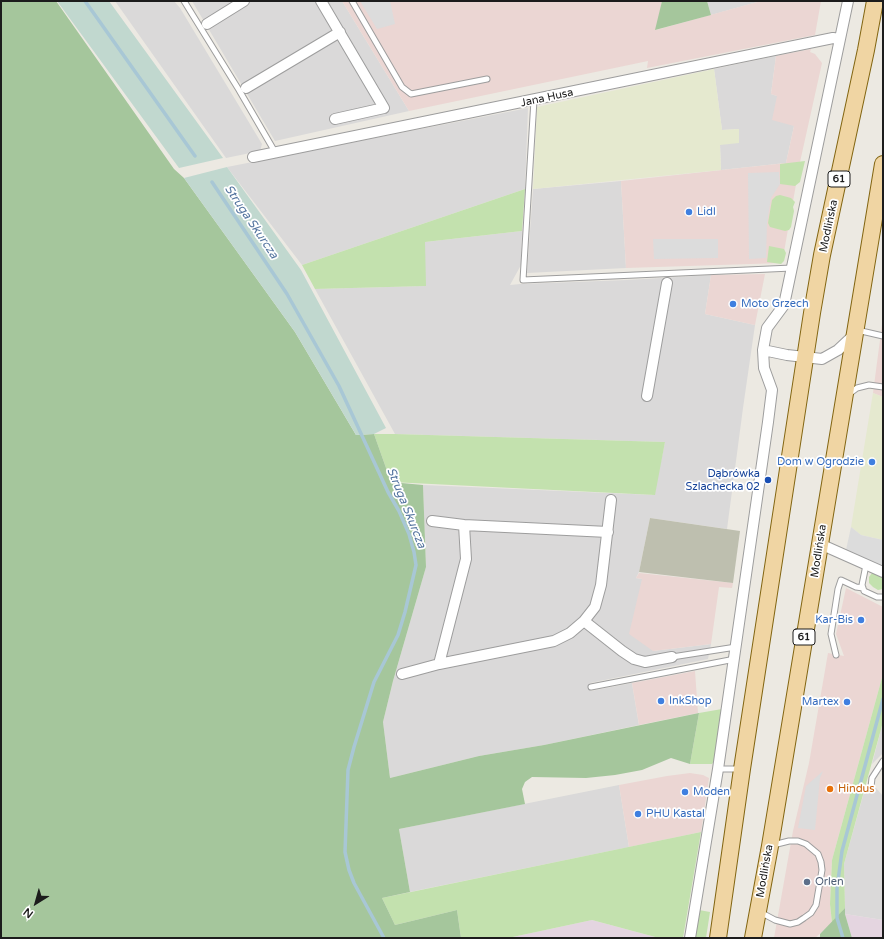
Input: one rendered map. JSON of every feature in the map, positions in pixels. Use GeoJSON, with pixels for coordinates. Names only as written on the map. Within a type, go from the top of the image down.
{"type":"FeatureCollection","features":[{"type":"Feature","properties":{"kind":"main road","name":"Modlińska"},"geometry":{"type":"LineString","coordinates":[[718,938],[742,769],[822,255],[875,1]]}},
{"type":"Feature","properties":{"kind":"main road","name":"Modlińska"},"geometry":{"type":"LineString","coordinates":[[753,938],[770,846],[855,332],[879,214],[883,164]]}},
{"type":"Feature","properties":{"kind":"street"},"geometry":{"type":"LineString","coordinates":[[207,24],[244,1]]}},
{"type":"Feature","properties":{"kind":"street"},"geometry":{"type":"LineString","coordinates":[[322,1],[384,108],[335,119]]}},
{"type":"Feature","properties":{"kind":"street"},"geometry":{"type":"LineString","coordinates":[[690,938],[737,647],[772,390],[764,368],[763,350],[767,328],[784,305],[840,38],[849,2]]}},
{"type":"Feature","properties":{"kind":"street"},"geometry":{"type":"LineString","coordinates":[[246,88],[340,32]]}},
{"type":"Feature","properties":{"kind":"street","name":"Jana Husa"},"geometry":{"type":"LineString","coordinates":[[253,157],[833,38],[840,38]]}},
{"type":"Feature","properties":{"kind":"street"},"geometry":{"type":"LineString","coordinates":[[647,396],[667,278]]}},
{"type":"Feature","properties":{"kind":"street"},"geometry":{"type":"LineString","coordinates":[[763,350],[787,355],[822,359],[838,350],[855,332]]}},
{"type":"Feature","properties":{"kind":"street"},"geometry":{"type":"LineString","coordinates":[[402,674],[439,664],[554,641],[570,633],[584,621],[595,607],[601,585],[611,500]]}},
{"type":"Feature","properties":{"kind":"street"},"geometry":{"type":"LineString","coordinates":[[432,521],[464,525],[608,532]]}},
{"type":"Feature","properties":{"kind":"street"},"geometry":{"type":"LineString","coordinates":[[439,664],[466,559],[464,525]]}},
{"type":"Feature","properties":{"kind":"street"},"geometry":{"type":"LineString","coordinates":[[820,544],[883,572]]}},
{"type":"Feature","properties":{"kind":"street"},"geometry":{"type":"LineString","coordinates":[[584,621],[634,659],[645,662],[672,657]]}},
{"type":"Feature","properties":{"kind":"lane"},"geometry":{"type":"LineString","coordinates":[[184,1],[275,152]]}},
{"type":"Feature","properties":{"kind":"lane"},"geometry":{"type":"LineString","coordinates":[[352,1],[402,87],[411,94],[487,79]]}},
{"type":"Feature","properties":{"kind":"lane"},"geometry":{"type":"LineString","coordinates":[[534,100],[523,280],[667,278],[792,268]]}},
{"type":"Feature","properties":{"kind":"lane"},"geometry":{"type":"LineString","coordinates":[[855,332],[883,336]]}},
{"type":"Feature","properties":{"kind":"lane"},"geometry":{"type":"LineString","coordinates":[[844,396],[858,388],[869,385],[883,387]]}},
{"type":"Feature","properties":{"kind":"lane"},"geometry":{"type":"LineString","coordinates":[[866,565],[862,585],[864,591],[876,597],[883,597]]}},
{"type":"Feature","properties":{"kind":"lane"},"geometry":{"type":"LineString","coordinates":[[836,655],[831,634],[838,589],[841,580],[856,587],[863,588]]}},
{"type":"Feature","properties":{"kind":"lane"},"geometry":{"type":"LineString","coordinates":[[672,657],[737,647]]}},
{"type":"Feature","properties":{"kind":"lane"},"geometry":{"type":"LineString","coordinates":[[591,687],[735,659]]}},
{"type":"Feature","properties":{"kind":"lane"},"geometry":{"type":"LineString","coordinates":[[871,787],[872,778],[883,761]]}},
{"type":"Feature","properties":{"kind":"lane"},"geometry":{"type":"LineString","coordinates":[[718,769],[742,769]]}},
{"type":"Feature","properties":{"kind":"lane"},"geometry":{"type":"LineString","coordinates":[[759,911],[775,920],[790,924],[798,922],[811,913],[816,905],[822,870],[818,854],[806,844],[798,840],[770,846]]}},
{"type":"Feature","properties":{"kind":"shaded area"},"geometry":{"type":"Polygon","coordinates":[[[57,1],[109,1],[223,158],[179,168],[57,1]]]}},
{"type":"Feature","properties":{"kind":"shaded area"},"geometry":{"type":"Polygon","coordinates":[[[115,1],[174,1],[180,8],[262,144],[260,151],[226,158],[115,1]]]}},
{"type":"Feature","properties":{"kind":"shaded area"},"geometry":{"type":"Polygon","coordinates":[[[192,1],[342,1],[409,111],[275,141],[192,1]]]}},
{"type":"Feature","properties":{"kind":"shaded area"},"geometry":{"type":"Polygon","coordinates":[[[342,1],[662,1],[656,30],[761,1],[821,1],[815,35],[647,68],[648,61],[409,111],[342,1]]]}},
{"type":"Feature","properties":{"kind":"shaded area"},"geometry":{"type":"Polygon","coordinates":[[[360,1],[390,1],[395,24],[377,29],[360,1]]]}},
{"type":"Feature","properties":{"kind":"shaded area"},"geometry":{"type":"Polygon","coordinates":[[[707,1],[761,1],[711,15],[707,1]]]}},
{"type":"Feature","properties":{"kind":"shaded area"},"geometry":{"type":"Polygon","coordinates":[[[811,49],[810,52],[815,54],[822,63],[800,162],[782,263],[626,268],[621,181],[786,163],[794,126],[772,120],[777,96],[771,94],[776,56],[811,49]]]}},
{"type":"Feature","properties":{"kind":"shaded area"},"geometry":{"type":"Polygon","coordinates":[[[776,56],[771,94],[777,96],[794,126],[786,163],[721,170],[720,145],[739,129],[722,130],[714,69],[776,56]]]}},
{"type":"Feature","properties":{"kind":"shaded area"},"geometry":{"type":"Polygon","coordinates":[[[714,69],[722,130],[739,129],[739,143],[720,145],[721,170],[533,189],[537,107],[714,69]]]}},
{"type":"Feature","properties":{"kind":"shaded area"},"geometry":{"type":"Polygon","coordinates":[[[528,108],[525,189],[302,265],[227,167],[528,108]]]}},
{"type":"Feature","properties":{"kind":"shaded area"},"geometry":{"type":"Polygon","coordinates":[[[227,167],[301,270],[386,428],[374,434],[356,435],[295,332],[184,178],[227,167]]]}},
{"type":"Feature","properties":{"kind":"shaded area"},"geometry":{"type":"Polygon","coordinates":[[[779,172],[780,184],[771,198],[767,223],[766,258],[749,259],[748,173],[779,172]]]}},
{"type":"Feature","properties":{"kind":"shaded area"},"geometry":{"type":"Polygon","coordinates":[[[621,181],[626,268],[527,273],[533,189],[621,181]]]}},
{"type":"Feature","properties":{"kind":"shaded area"},"geometry":{"type":"Polygon","coordinates":[[[522,231],[521,265],[510,285],[711,275],[705,314],[755,325],[727,529],[650,518],[639,572],[636,578],[642,579],[653,651],[711,644],[708,659],[590,683],[591,691],[632,683],[639,725],[544,745],[479,756],[390,778],[383,722],[393,681],[426,567],[423,485],[654,495],[665,442],[395,434],[315,289],[425,286],[425,242],[522,231]]]}},
{"type":"Feature","properties":{"kind":"shaded area"},"geometry":{"type":"Polygon","coordinates":[[[653,239],[718,239],[718,258],[654,259],[653,239]]]}},
{"type":"Feature","properties":{"kind":"shaded area","name":"Moto Grzech"},"geometry":{"type":"Polygon","coordinates":[[[765,274],[755,325],[705,314],[711,275],[765,274]]]}},
{"type":"Feature","properties":{"kind":"shaded area"},"geometry":{"type":"Polygon","coordinates":[[[883,317],[883,397],[873,393],[883,317]]]}},
{"type":"Feature","properties":{"kind":"shaded area","name":"Dom w Ogrodzie"},"geometry":{"type":"Polygon","coordinates":[[[873,393],[883,397],[883,540],[861,535],[851,527],[873,393]]]}},
{"type":"Feature","properties":{"kind":"shaded area"},"geometry":{"type":"Polygon","coordinates":[[[650,518],[740,531],[733,583],[639,572],[650,518]]]}},
{"type":"Feature","properties":{"kind":"shaded area"},"geometry":{"type":"Polygon","coordinates":[[[851,527],[861,535],[883,540],[883,566],[846,550],[851,527]]]}},
{"type":"Feature","properties":{"kind":"shaded area"},"geometry":{"type":"Polygon","coordinates":[[[639,573],[733,583],[732,588],[719,587],[711,644],[653,651],[629,634],[642,579],[636,578],[639,573]]]}},
{"type":"Feature","properties":{"kind":"shaded area"},"geometry":{"type":"Polygon","coordinates":[[[846,588],[883,607],[883,674],[832,860],[830,904],[832,923],[815,938],[774,938],[793,831],[809,763],[828,653],[844,656],[836,634],[846,588]]]}},
{"type":"Feature","properties":{"kind":"shaded area"},"geometry":{"type":"Polygon","coordinates":[[[695,671],[698,713],[639,725],[632,683],[695,671]]]}},
{"type":"Feature","properties":{"kind":"shaded area"},"geometry":{"type":"Polygon","coordinates":[[[883,722],[883,753],[872,764],[883,722]]]}},
{"type":"Feature","properties":{"kind":"shaded area"},"geometry":{"type":"Polygon","coordinates":[[[823,771],[820,778],[815,830],[798,828],[806,786],[823,771]]]}},
{"type":"Feature","properties":{"kind":"shaded area"},"geometry":{"type":"Polygon","coordinates":[[[690,773],[703,775],[709,778],[701,832],[629,847],[619,785],[690,773]]]}},
{"type":"Feature","properties":{"kind":"shaded area"},"geometry":{"type":"Polygon","coordinates":[[[619,785],[629,847],[410,892],[399,829],[619,785]]]}},
{"type":"Feature","properties":{"kind":"shaded area"},"geometry":{"type":"Polygon","coordinates":[[[866,785],[876,788],[883,796],[883,920],[845,914],[844,864],[866,785]]]}},
{"type":"Feature","properties":{"kind":"shaded area"},"geometry":{"type":"Polygon","coordinates":[[[845,914],[883,920],[883,938],[852,938],[845,914]]]}},
{"type":"Feature","properties":{"kind":"shaded area"},"geometry":{"type":"Polygon","coordinates":[[[592,920],[659,938],[508,938],[592,920]]]}},
{"type":"Feature","properties":{"kind":"green space"},"geometry":{"type":"Polygon","coordinates":[[[1,1],[56,1],[174,169],[184,178],[295,332],[356,435],[374,434],[391,482],[423,485],[426,567],[393,681],[383,722],[390,778],[479,756],[544,745],[699,713],[690,764],[671,758],[642,770],[615,775],[586,778],[532,777],[525,782],[522,789],[525,804],[399,829],[410,892],[382,898],[395,925],[457,910],[461,938],[1,938],[1,1]]]}},
{"type":"Feature","properties":{"kind":"green space"},"geometry":{"type":"Polygon","coordinates":[[[662,1],[707,1],[711,15],[655,30],[662,1]]]}},
{"type":"Feature","properties":{"kind":"green space"},"geometry":{"type":"Polygon","coordinates":[[[805,161],[800,182],[795,186],[780,184],[780,164],[805,161]]]}},
{"type":"Feature","properties":{"kind":"green space"},"geometry":{"type":"Polygon","coordinates":[[[525,189],[522,231],[425,242],[426,286],[315,289],[302,265],[525,189]]]}},
{"type":"Feature","properties":{"kind":"green space"},"geometry":{"type":"Polygon","coordinates":[[[780,195],[791,198],[795,202],[791,227],[789,230],[785,231],[770,227],[768,223],[772,200],[776,196],[780,195]]]}},
{"type":"Feature","properties":{"kind":"green space"},"geometry":{"type":"Polygon","coordinates":[[[769,246],[784,249],[786,253],[784,261],[781,264],[767,262],[769,246]]]}},
{"type":"Feature","properties":{"kind":"green space"},"geometry":{"type":"Polygon","coordinates":[[[374,434],[665,442],[655,495],[391,482],[374,434]]]}},
{"type":"Feature","properties":{"kind":"green space"},"geometry":{"type":"Polygon","coordinates":[[[876,572],[883,575],[883,589],[878,590],[869,583],[869,577],[872,573],[876,572]]]}},
{"type":"Feature","properties":{"kind":"green space"},"geometry":{"type":"Polygon","coordinates":[[[883,674],[883,722],[844,864],[845,908],[832,923],[830,904],[832,860],[883,674]]]}},
{"type":"Feature","properties":{"kind":"green space"},"geometry":{"type":"Polygon","coordinates":[[[722,709],[714,761],[712,764],[690,764],[699,713],[722,709]]]}},
{"type":"Feature","properties":{"kind":"green space"},"geometry":{"type":"Polygon","coordinates":[[[701,832],[683,938],[659,938],[592,920],[508,938],[461,938],[457,910],[395,925],[382,898],[701,832]]]}},
{"type":"Feature","properties":{"kind":"green space"},"geometry":{"type":"Polygon","coordinates":[[[845,908],[845,914],[852,938],[820,938],[820,934],[845,908]]]}},
{"type":"Feature","properties":{"kind":"green space"},"geometry":{"type":"Polygon","coordinates":[[[699,910],[710,912],[706,938],[694,938],[699,910]]]}},
{"type":"Feature","properties":{"kind":"waterway","name":"Struga Skurcza"},"geometry":{"type":"LineString","coordinates":[[85,1],[195,156]]}},
{"type":"Feature","properties":{"kind":"waterway","name":"Struga Skurcza"},"geometry":{"type":"LineString","coordinates":[[212,182],[287,294],[339,386],[388,492],[399,511],[409,534],[414,552],[416,565],[405,612],[398,635],[374,682],[348,770],[345,852],[354,883],[384,938]]}},
{"type":"Feature","properties":{"kind":"waterway"},"geometry":{"type":"LineString","coordinates":[[843,938],[837,918],[837,888],[842,851],[883,699]]}},
{"type":"Feature","properties":{"kind":"place","name":"Lidl"},"geometry":{"type":"Point","coordinates":[689,212]}},
{"type":"Feature","properties":{"kind":"place","name":"Moto Grzech"},"geometry":{"type":"Point","coordinates":[733,304]}},
{"type":"Feature","properties":{"kind":"place","name":"Dom w Ogrodzie"},"geometry":{"type":"Point","coordinates":[872,462]}},
{"type":"Feature","properties":{"kind":"place","name":"Dąbrówka Szlachecka 02"},"geometry":{"type":"Point","coordinates":[768,480]}},
{"type":"Feature","properties":{"kind":"place","name":"Kar-Bis"},"geometry":{"type":"Point","coordinates":[861,620]}},
{"type":"Feature","properties":{"kind":"place","name":"InkShop"},"geometry":{"type":"Point","coordinates":[661,701]}},
{"type":"Feature","properties":{"kind":"place","name":"Martex"},"geometry":{"type":"Point","coordinates":[847,702]}},
{"type":"Feature","properties":{"kind":"place","name":"Hindus"},"geometry":{"type":"Point","coordinates":[830,789]}},
{"type":"Feature","properties":{"kind":"place","name":"Moden"},"geometry":{"type":"Point","coordinates":[685,792]}},
{"type":"Feature","properties":{"kind":"place","name":"PHU Kastal"},"geometry":{"type":"Point","coordinates":[638,814]}},
{"type":"Feature","properties":{"kind":"place","name":"Orlen"},"geometry":{"type":"Point","coordinates":[807,882]}}]}
